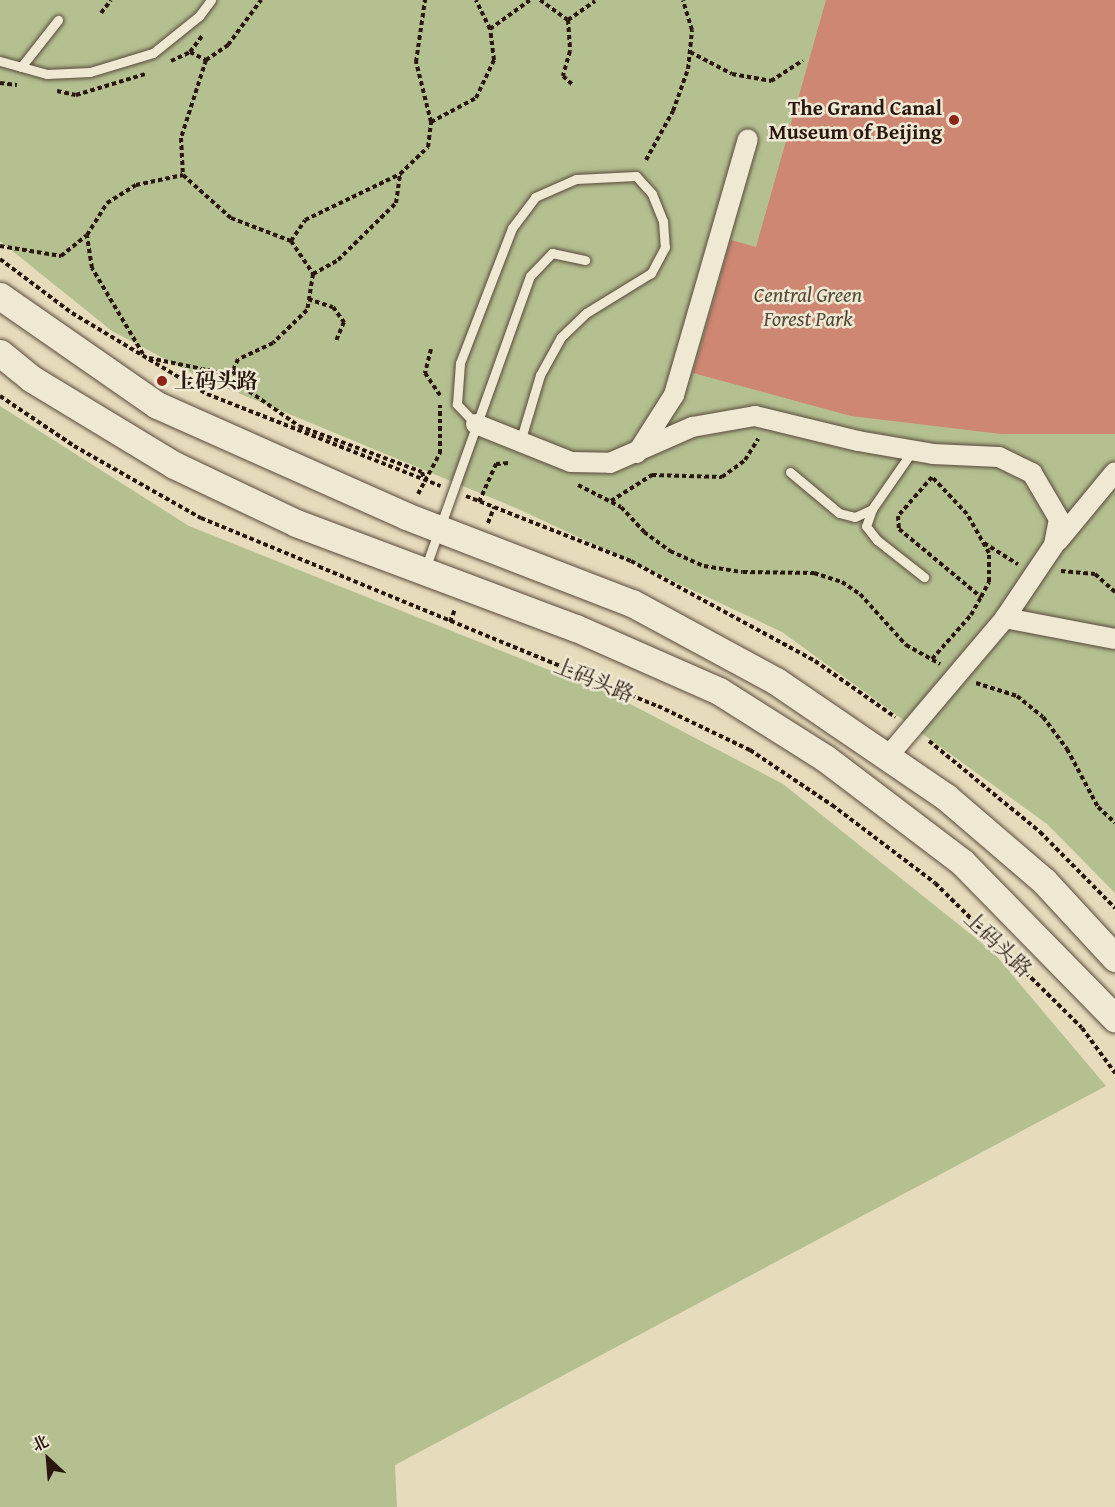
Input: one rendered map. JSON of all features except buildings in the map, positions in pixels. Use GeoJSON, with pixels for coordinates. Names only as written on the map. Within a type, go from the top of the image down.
{"type":"FeatureCollection","features":[{"type":"Feature","properties":{"kind":"main road"},"geometry":{"type":"LineString","coordinates":[[0,296],[157,405],[437,528],[632,603],[776,681],[889,755],[1044,881],[1115,958]]}},
{"type":"Feature","properties":{"kind":"main road","name":"上码头路"},"geometry":{"type":"LineString","coordinates":[[0,353],[32,379],[174,465],[296,524],[576,628],[718,691],[825,758],[962,862],[1115,1018]]}},
{"type":"Feature","properties":{"kind":"street"},"geometry":{"type":"LineString","coordinates":[[637,453],[674,395],[748,139]]}},
{"type":"Feature","properties":{"kind":"street"},"geometry":{"type":"LineString","coordinates":[[476,424],[571,462],[610,463],[692,427],[764,418],[913,450],[999,457],[1032,473],[1059,519],[1054,545]]}},
{"type":"Feature","properties":{"kind":"street"},"geometry":{"type":"LineString","coordinates":[[889,755],[1005,618],[1054,545],[1115,472]]}},
{"type":"Feature","properties":{"kind":"street"},"geometry":{"type":"LineString","coordinates":[[1005,618],[1115,639]]}},
{"type":"Feature","properties":{"kind":"lane"},"geometry":{"type":"LineString","coordinates":[[0,61],[47,74],[90,72],[153,53],[199,16],[211,0]]}},
{"type":"Feature","properties":{"kind":"lane"},"geometry":{"type":"LineString","coordinates":[[21,67],[58,20]]}},
{"type":"Feature","properties":{"kind":"lane"},"geometry":{"type":"LineString","coordinates":[[476,424],[457,404],[460,363],[512,228],[535,197],[576,179],[636,176],[652,194],[663,221],[665,247],[651,273],[586,313],[561,337],[540,375],[520,442]]}},
{"type":"Feature","properties":{"kind":"lane"},"geometry":{"type":"LineString","coordinates":[[424,572],[437,528],[530,276],[552,253],[585,260]]}},
{"type":"Feature","properties":{"kind":"lane"},"geometry":{"type":"LineString","coordinates":[[913,450],[872,508],[866,526],[877,540],[924,577]]}},
{"type":"Feature","properties":{"kind":"lane"},"geometry":{"type":"LineString","coordinates":[[790,472],[839,513],[855,517],[872,508]]}},
{"type":"Feature","properties":{"kind":"path"},"geometry":{"type":"LineString","coordinates":[[101,14],[111,0]]}},
{"type":"Feature","properties":{"kind":"path"},"geometry":{"type":"LineString","coordinates":[[233,371],[238,359],[273,343],[307,310],[313,274],[291,241],[231,218],[183,175],[181,138],[206,60],[228,45],[261,0]]}},
{"type":"Feature","properties":{"kind":"path"},"geometry":{"type":"LineString","coordinates":[[291,241],[305,220],[400,174],[428,147],[431,122],[416,62],[425,0]]}},
{"type":"Feature","properties":{"kind":"path"},"geometry":{"type":"LineString","coordinates":[[431,122],[476,98],[494,60],[490,29],[476,0]]}},
{"type":"Feature","properties":{"kind":"path"},"geometry":{"type":"LineString","coordinates":[[490,29],[530,0]]}},
{"type":"Feature","properties":{"kind":"path"},"geometry":{"type":"LineString","coordinates":[[540,0],[567,20],[570,51],[563,76],[573,85]]}},
{"type":"Feature","properties":{"kind":"path"},"geometry":{"type":"LineString","coordinates":[[646,160],[673,111],[690,52],[692,30],[683,0]]}},
{"type":"Feature","properties":{"kind":"path"},"geometry":{"type":"LineString","coordinates":[[567,20],[596,1]]}},
{"type":"Feature","properties":{"kind":"path"},"geometry":{"type":"LineString","coordinates":[[162,65],[190,52],[206,60]]}},
{"type":"Feature","properties":{"kind":"path"},"geometry":{"type":"LineString","coordinates":[[690,52],[732,74],[771,81],[803,60]]}},
{"type":"Feature","properties":{"kind":"path"},"geometry":{"type":"LineString","coordinates":[[46,90],[76,95],[153,70]]}},
{"type":"Feature","properties":{"kind":"path"},"geometry":{"type":"LineString","coordinates":[[0,83],[26,86]]}},
{"type":"Feature","properties":{"kind":"path"},"geometry":{"type":"LineString","coordinates":[[313,274],[338,260],[396,203],[400,174]]}},
{"type":"Feature","properties":{"kind":"path"},"geometry":{"type":"LineString","coordinates":[[0,246],[61,256],[87,235],[107,203],[136,185],[183,175]]}},
{"type":"Feature","properties":{"kind":"path"},"geometry":{"type":"LineString","coordinates":[[87,235],[92,268],[145,357],[217,372],[233,371]]}},
{"type":"Feature","properties":{"kind":"path"},"geometry":{"type":"LineString","coordinates":[[308,299],[333,307],[344,322],[336,341]]}},
{"type":"Feature","properties":{"kind":"path"},"geometry":{"type":"LineString","coordinates":[[233,371],[243,387],[267,408],[299,426],[422,472],[424,480],[440,453],[440,395],[425,373],[431,349]]}},
{"type":"Feature","properties":{"kind":"path","name":"上码头路"},"geometry":{"type":"LineString","coordinates":[[0,396],[74,446],[201,519],[658,706],[750,750],[832,805],[934,883],[1082,1028],[1115,1073]]}},
{"type":"Feature","properties":{"kind":"path"},"geometry":{"type":"LineString","coordinates":[[611,501],[652,475],[722,477],[745,460],[764,418]]}},
{"type":"Feature","properties":{"kind":"path"},"geometry":{"type":"LineString","coordinates":[[479,502],[496,464],[520,466]]}},
{"type":"Feature","properties":{"kind":"path"},"geometry":{"type":"LineString","coordinates":[[932,659],[981,597],[989,582],[989,553],[967,514],[932,477],[898,516],[899,529],[981,597]]}},
{"type":"Feature","properties":{"kind":"path"},"geometry":{"type":"LineString","coordinates":[[569,481],[611,501],[644,532],[704,566],[743,573],[814,573],[842,582],[906,645],[932,659],[956,676],[1017,696],[1043,717],[1068,749],[1098,807],[1115,823]]}},
{"type":"Feature","properties":{"kind":"green space","name":"Central Green Forest Park"},"geometry":{"type":"Polygon","coordinates":[[[0,0],[1115,0],[1115,893],[1047,824],[782,632],[516,508],[197,376],[112,331],[0,241],[0,0]]]}},
{"type":"Feature","properties":{"kind":"green space"},"geometry":{"type":"Polygon","coordinates":[[[0,406],[189,526],[617,697],[783,784],[993,952],[1106,1086],[395,1465],[397,1507],[0,1507],[0,406]]]}},
{"type":"Feature","properties":{"kind":"place","name":"The Grand Canal Museum of Beijing"},"geometry":{"type":"Point","coordinates":[954,120]}},
{"type":"Feature","properties":{"kind":"place","name":"上码头路"},"geometry":{"type":"Point","coordinates":[162,381]}}]}
